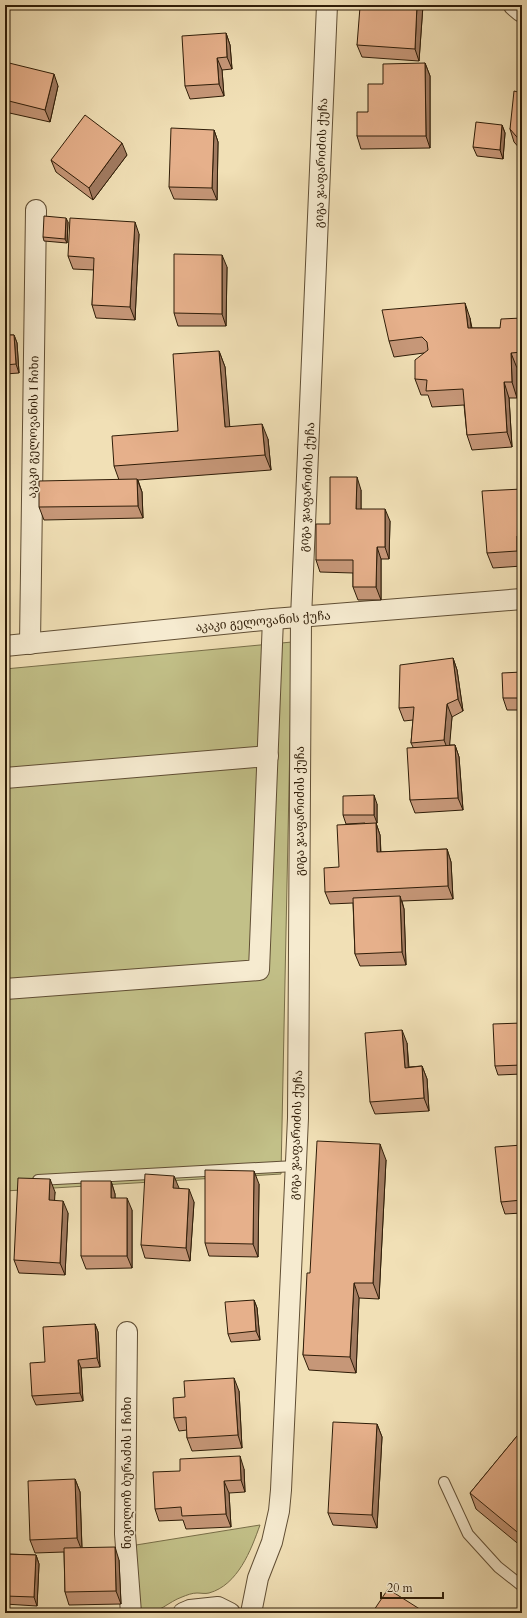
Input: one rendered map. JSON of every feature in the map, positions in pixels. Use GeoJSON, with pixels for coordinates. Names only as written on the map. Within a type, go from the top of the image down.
{"type":"FeatureCollection","features":[{"type":"Feature","properties":{"kind":"street","name":"გიგა ჯაფარიძის ქუჩა"},"geometry":{"type":"LineString","coordinates":[[251,1613],[258,1578],[272,1542],[280,1504],[298,1110],[301,618],[327,5]]}},
{"type":"Feature","properties":{"kind":"street"},"geometry":{"type":"LineString","coordinates":[[515,5],[522,11]]}},
{"type":"Feature","properties":{"kind":"street","name":"აკაკი გელოვანის I ჩიხი"},"geometry":{"type":"LineString","coordinates":[[30,644],[36,210]]}},
{"type":"Feature","properties":{"kind":"street","name":"აკაკი გელოვანის ქუჩა"},"geometry":{"type":"LineString","coordinates":[[5,646],[273,620],[522,599]]}},
{"type":"Feature","properties":{"kind":"street"},"geometry":{"type":"LineString","coordinates":[[5,989],[259,970],[273,620]]}},
{"type":"Feature","properties":{"kind":"street"},"geometry":{"type":"LineString","coordinates":[[5,778],[268,756]]}},
{"type":"Feature","properties":{"kind":"street","name":"ნიკოლოზ ბურაძის I ჩიხი"},"geometry":{"type":"LineString","coordinates":[[127,1332],[125,1534],[131,1613]]}},
{"type":"Feature","properties":{"kind":"street"},"geometry":{"type":"LineString","coordinates":[[183,1613],[190,1610],[218,1607],[230,1613]]}},
{"type":"Feature","properties":{"kind":"lane"},"geometry":{"type":"LineString","coordinates":[[26,1181],[295,1166]]}},
{"type":"Feature","properties":{"kind":"lane"},"geometry":{"type":"LineString","coordinates":[[444,1482],[468,1534],[498,1567],[522,1586]]}},
{"type":"Feature","properties":{"kind":"shaded area"},"geometry":{"type":"Polygon","coordinates":[[[292,642],[281,1174],[5,1191],[5,669],[292,642]]]}},
{"type":"Feature","properties":{"kind":"shaded area"},"geometry":{"type":"Polygon","coordinates":[[[260,1525],[248,1555],[236,1575],[219,1589],[209,1593],[195,1593],[188,1595],[150,1613],[144,1613],[137,1607],[136,1545],[260,1525]]]}},
{"type":"Feature","properties":{"kind":"building"},"geometry":{"type":"Polygon","coordinates":[[[368,5],[417,5],[415,49],[357,45],[360,7],[368,7],[368,5]]]}},
{"type":"Feature","properties":{"kind":"building"},"geometry":{"type":"Polygon","coordinates":[[[226,33],[227,57],[217,58],[219,84],[185,86],[182,36],[226,33]]]}},
{"type":"Feature","properties":{"kind":"building"},"geometry":{"type":"Polygon","coordinates":[[[5,62],[54,74],[45,110],[5,100],[5,62]]]}},
{"type":"Feature","properties":{"kind":"building"},"geometry":{"type":"Polygon","coordinates":[[[425,63],[426,136],[357,136],[357,112],[368,112],[368,84],[383,84],[383,64],[425,63]]]}},
{"type":"Feature","properties":{"kind":"building"},"geometry":{"type":"Polygon","coordinates":[[[514,91],[522,93],[522,143],[510,129],[514,91]]]}},
{"type":"Feature","properties":{"kind":"building"},"geometry":{"type":"Polygon","coordinates":[[[85,115],[122,143],[89,188],[51,160],[85,115]]]}},
{"type":"Feature","properties":{"kind":"building"},"geometry":{"type":"Polygon","coordinates":[[[476,122],[502,125],[500,150],[473,147],[476,122]]]}},
{"type":"Feature","properties":{"kind":"building"},"geometry":{"type":"Polygon","coordinates":[[[171,128],[214,130],[212,188],[169,187],[171,128]]]}},
{"type":"Feature","properties":{"kind":"building"},"geometry":{"type":"Polygon","coordinates":[[[44,216],[66,218],[65,239],[43,237],[44,216]]]}},
{"type":"Feature","properties":{"kind":"building"},"geometry":{"type":"Polygon","coordinates":[[[70,218],[135,222],[130,307],[92,305],[94,258],[68,256],[70,218]]]}},
{"type":"Feature","properties":{"kind":"building"},"geometry":{"type":"Polygon","coordinates":[[[174,254],[222,255],[222,314],[174,313],[174,254]]]}},
{"type":"Feature","properties":{"kind":"building"},"geometry":{"type":"Polygon","coordinates":[[[465,303],[468,328],[500,328],[501,319],[522,318],[522,352],[511,353],[512,382],[504,382],[507,432],[467,435],[463,389],[426,391],[427,380],[415,379],[415,360],[428,350],[427,342],[422,337],[389,341],[382,310],[465,303]]]}},
{"type":"Feature","properties":{"kind":"building"},"geometry":{"type":"Polygon","coordinates":[[[5,335],[14,335],[16,364],[5,365],[5,335]]]}},
{"type":"Feature","properties":{"kind":"building"},"geometry":{"type":"Polygon","coordinates":[[[219,351],[225,427],[262,424],[265,455],[114,466],[112,436],[178,431],[173,354],[219,351]]]}},
{"type":"Feature","properties":{"kind":"building"},"geometry":{"type":"Polygon","coordinates":[[[330,477],[357,477],[356,509],[385,509],[385,547],[377,547],[376,587],[353,587],[353,560],[316,560],[316,524],[330,524],[330,477]]]}},
{"type":"Feature","properties":{"kind":"building"},"geometry":{"type":"Polygon","coordinates":[[[137,479],[138,506],[39,507],[39,481],[137,479]]]}},
{"type":"Feature","properties":{"kind":"building"},"geometry":{"type":"Polygon","coordinates":[[[522,489],[522,536],[517,536],[517,551],[487,553],[482,491],[522,489]]]}},
{"type":"Feature","properties":{"kind":"building"},"geometry":{"type":"Polygon","coordinates":[[[453,658],[458,699],[447,704],[444,740],[411,743],[414,707],[399,708],[400,665],[453,658]]]}},
{"type":"Feature","properties":{"kind":"building"},"geometry":{"type":"Polygon","coordinates":[[[522,672],[521,713],[520,698],[503,698],[502,673],[522,672]]]}},
{"type":"Feature","properties":{"kind":"building"},"geometry":{"type":"Polygon","coordinates":[[[455,745],[458,798],[410,800],[407,748],[455,745]]]}},
{"type":"Feature","properties":{"kind":"building"},"geometry":{"type":"Polygon","coordinates":[[[374,795],[374,815],[343,815],[343,796],[374,795]]]}},
{"type":"Feature","properties":{"kind":"building"},"geometry":{"type":"Polygon","coordinates":[[[376,823],[377,852],[447,849],[448,886],[325,892],[324,868],[339,867],[337,825],[376,823]]]}},
{"type":"Feature","properties":{"kind":"building"},"geometry":{"type":"Polygon","coordinates":[[[400,896],[402,952],[355,954],[353,898],[400,896]]]}},
{"type":"Feature","properties":{"kind":"building"},"geometry":{"type":"Polygon","coordinates":[[[522,1023],[522,1065],[495,1066],[493,1024],[522,1023]]]}},
{"type":"Feature","properties":{"kind":"building"},"geometry":{"type":"Polygon","coordinates":[[[402,1030],[405,1068],[422,1066],[424,1098],[370,1102],[365,1033],[402,1030]]]}},
{"type":"Feature","properties":{"kind":"building"},"geometry":{"type":"Polygon","coordinates":[[[317,1141],[380,1144],[373,1283],[354,1283],[350,1357],[303,1355],[307,1273],[310,1273],[317,1141]]]}},
{"type":"Feature","properties":{"kind":"building"},"geometry":{"type":"Polygon","coordinates":[[[522,1145],[522,1200],[501,1202],[495,1147],[522,1145]]]}},
{"type":"Feature","properties":{"kind":"building"},"geometry":{"type":"Polygon","coordinates":[[[205,1170],[254,1171],[253,1244],[205,1243],[205,1170]]]}},
{"type":"Feature","properties":{"kind":"building"},"geometry":{"type":"Polygon","coordinates":[[[145,1174],[174,1176],[173,1188],[189,1189],[186,1248],[141,1245],[145,1174]]]}},
{"type":"Feature","properties":{"kind":"building"},"geometry":{"type":"Polygon","coordinates":[[[18,1178],[50,1179],[49,1200],[63,1201],[60,1263],[14,1260],[18,1178]]]}},
{"type":"Feature","properties":{"kind":"building"},"geometry":{"type":"Polygon","coordinates":[[[81,1181],[111,1181],[111,1198],[127,1198],[127,1256],[81,1256],[81,1181]]]}},
{"type":"Feature","properties":{"kind":"building"},"geometry":{"type":"Polygon","coordinates":[[[254,1300],[256,1331],[228,1334],[225,1302],[254,1300]]]}},
{"type":"Feature","properties":{"kind":"building"},"geometry":{"type":"Polygon","coordinates":[[[95,1324],[97,1358],[78,1360],[80,1393],[32,1396],[30,1363],[45,1362],[43,1327],[95,1324]]]}},
{"type":"Feature","properties":{"kind":"building"},"geometry":{"type":"Polygon","coordinates":[[[234,1378],[238,1435],[187,1438],[186,1417],[174,1418],[173,1398],[185,1397],[184,1381],[234,1378]]]}},
{"type":"Feature","properties":{"kind":"building"},"geometry":{"type":"Polygon","coordinates":[[[333,1422],[377,1424],[372,1515],[328,1513],[333,1422]]]}},
{"type":"Feature","properties":{"kind":"building"},"geometry":{"type":"Polygon","coordinates":[[[522,1430],[522,1536],[470,1493],[522,1430]]]}},
{"type":"Feature","properties":{"kind":"building"},"geometry":{"type":"Polygon","coordinates":[[[240,1456],[241,1480],[224,1481],[226,1514],[182,1516],[181,1507],[155,1509],[153,1472],[180,1471],[180,1459],[240,1456]]]}},
{"type":"Feature","properties":{"kind":"building"},"geometry":{"type":"Polygon","coordinates":[[[75,1479],[77,1538],[30,1540],[28,1481],[75,1479]]]}},
{"type":"Feature","properties":{"kind":"building"},"geometry":{"type":"Polygon","coordinates":[[[115,1547],[116,1591],[65,1592],[64,1548],[115,1547]]]}},
{"type":"Feature","properties":{"kind":"building"},"geometry":{"type":"Polygon","coordinates":[[[5,1554],[36,1555],[34,1597],[5,1596],[5,1554]]]}},
{"type":"Feature","properties":{"kind":"building"},"geometry":{"type":"Polygon","coordinates":[[[388,1589],[426,1613],[372,1613],[388,1589]]]}}]}
